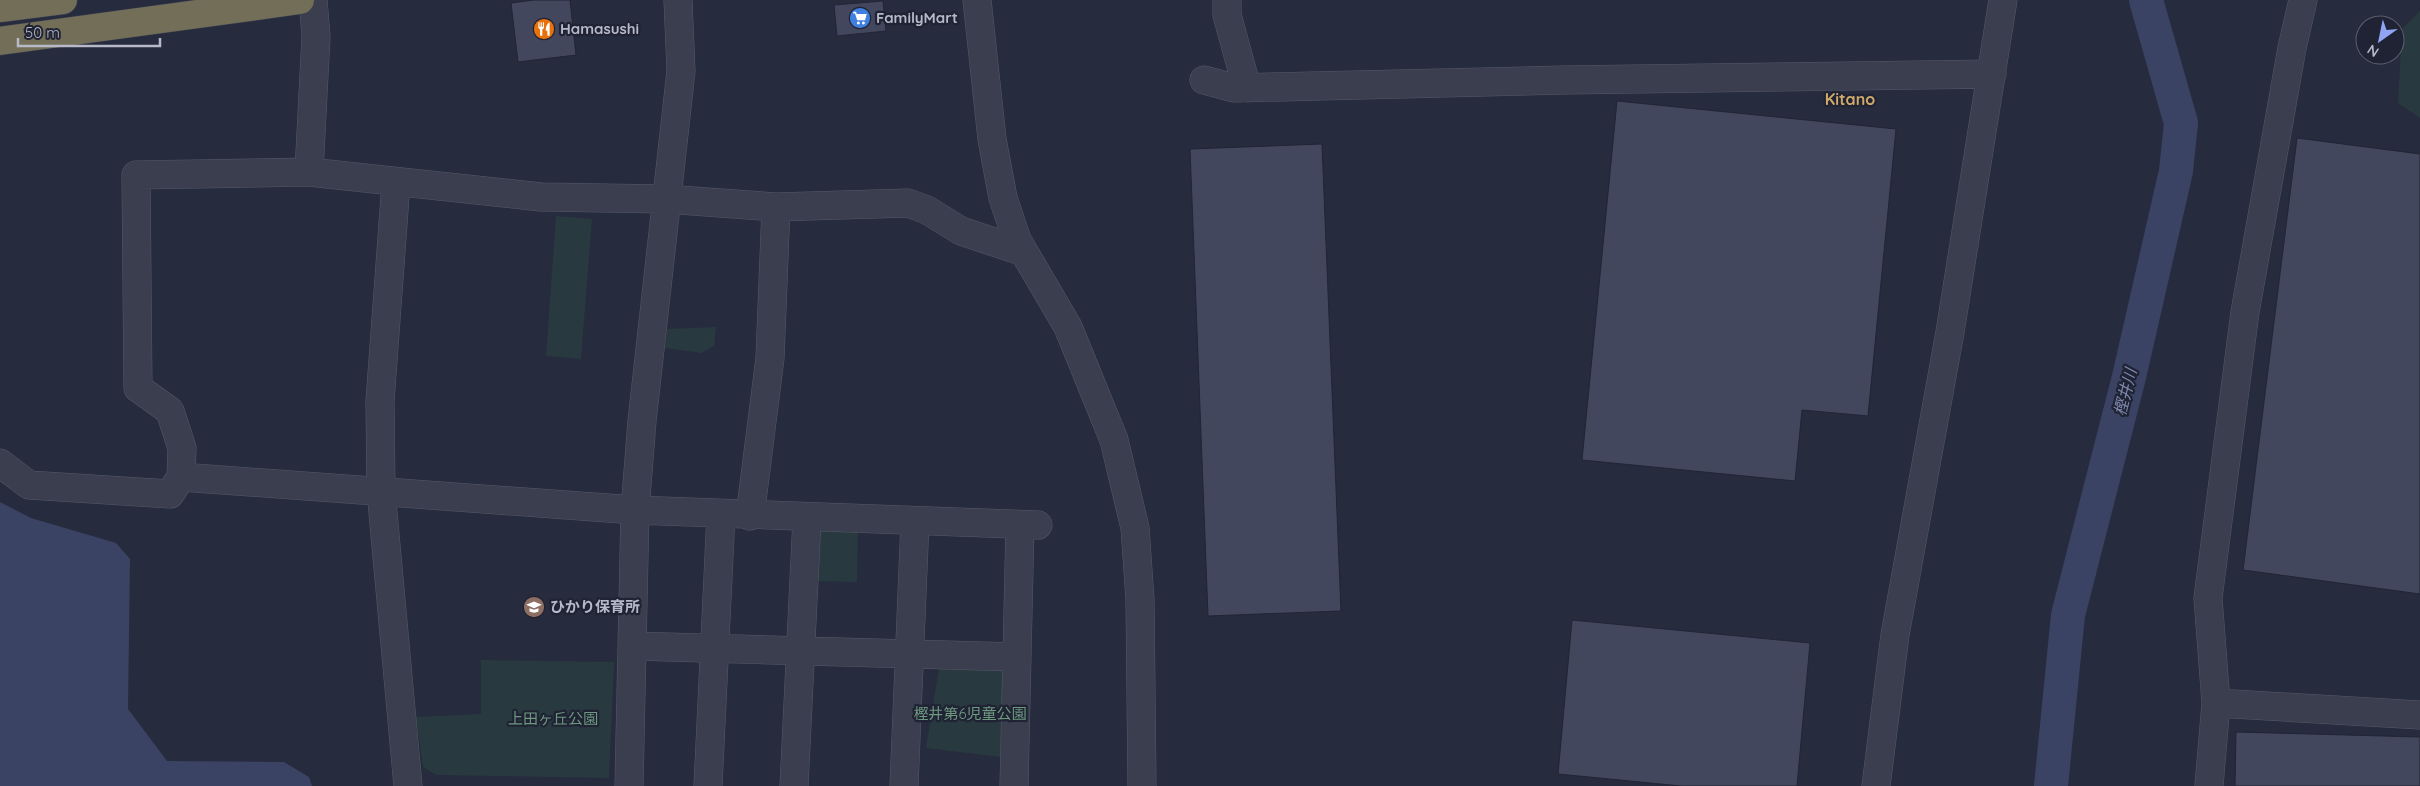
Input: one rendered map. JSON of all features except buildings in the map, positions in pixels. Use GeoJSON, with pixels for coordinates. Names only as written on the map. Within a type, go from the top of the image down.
{"type":"FeatureCollection","features":[{"type":"Feature","properties":{"kind":"highway"},"geometry":{"type":"LineString","coordinates":[[0,8],[63,0]]}},
{"type":"Feature","properties":{"kind":"highway"},"geometry":{"type":"LineString","coordinates":[[0,41],[300,0]]}},
{"type":"Feature","properties":{"kind":"street"},"geometry":{"type":"LineString","coordinates":[[309,172],[316,36],[313,0]]}},
{"type":"Feature","properties":{"kind":"street"},"geometry":{"type":"LineString","coordinates":[[629,786],[635,510],[642,421],[665,200],[681,71],[678,0]]}},
{"type":"Feature","properties":{"kind":"street"},"geometry":{"type":"LineString","coordinates":[[977,0],[992,139],[1003,198],[1017,240],[1068,327],[1114,440],[1135,528],[1140,600],[1142,786]]}},
{"type":"Feature","properties":{"kind":"street"},"geometry":{"type":"LineString","coordinates":[[1227,0],[1227,15],[1247,88]]}},
{"type":"Feature","properties":{"kind":"street"},"geometry":{"type":"LineString","coordinates":[[1876,786],[1895,635],[1950,332],[2003,0]]}},
{"type":"Feature","properties":{"kind":"street"},"geometry":{"type":"LineString","coordinates":[[2210,786],[2216,703],[2208,598],[2245,312],[2292,48],[2303,0]]}},
{"type":"Feature","properties":{"kind":"street"},"geometry":{"type":"LineString","coordinates":[[1204,80],[1234,88],[1247,88],[1574,80],[1992,74]]}},
{"type":"Feature","properties":{"kind":"street"},"geometry":{"type":"LineString","coordinates":[[0,463],[29,486],[170,494],[182,476],[182,448],[170,411],[138,388],[136,175],[309,172],[396,183],[541,197],[665,200],[776,207],[908,203],[927,210],[961,231],[1024,252]]}},
{"type":"Feature","properties":{"kind":"street"},"geometry":{"type":"LineString","coordinates":[[396,183],[380,401],[381,491],[408,786]]}},
{"type":"Feature","properties":{"kind":"street"},"geometry":{"type":"LineString","coordinates":[[750,516],[770,358],[776,207]]}},
{"type":"Feature","properties":{"kind":"street"},"geometry":{"type":"LineString","coordinates":[[182,476],[635,510],[750,516],[1029,525],[1017,657],[1014,786]]}},
{"type":"Feature","properties":{"kind":"street"},"geometry":{"type":"LineString","coordinates":[[708,786],[721,514]]}},
{"type":"Feature","properties":{"kind":"street"},"geometry":{"type":"LineString","coordinates":[[794,786],[808,518]]}},
{"type":"Feature","properties":{"kind":"street"},"geometry":{"type":"LineString","coordinates":[[904,786],[915,521]]}},
{"type":"Feature","properties":{"kind":"street"},"geometry":{"type":"LineString","coordinates":[[632,646],[910,652],[1017,657]]}},
{"type":"Feature","properties":{"kind":"street"},"geometry":{"type":"LineString","coordinates":[[2216,703],[2420,715]]}},
{"type":"Feature","properties":{"kind":"green space"},"geometry":{"type":"Polygon","coordinates":[[[2420,11],[2420,118],[2398,103],[2400,65],[2405,65],[2405,26],[2420,11]]]}},
{"type":"Feature","properties":{"kind":"green space"},"geometry":{"type":"Polygon","coordinates":[[[556,216],[592,219],[581,359],[546,356],[556,216]]]}},
{"type":"Feature","properties":{"kind":"green space"},"geometry":{"type":"Polygon","coordinates":[[[716,327],[714,346],[701,353],[665,348],[667,329],[716,327]]]}},
{"type":"Feature","properties":{"kind":"green space"},"geometry":{"type":"Polygon","coordinates":[[[823,528],[858,529],[857,582],[812,581],[813,537],[823,528]]]}},
{"type":"Feature","properties":{"kind":"green space","name":"上田ヶ丘公園"},"geometry":{"type":"Polygon","coordinates":[[[481,660],[614,662],[609,778],[437,775],[423,767],[416,717],[481,714],[481,660]]]}},
{"type":"Feature","properties":{"kind":"green space","name":"樫井第6児童公園"},"geometry":{"type":"Polygon","coordinates":[[[940,662],[1010,662],[1009,758],[926,748],[940,662]]]}},
{"type":"Feature","properties":{"kind":"water"},"geometry":{"type":"Polygon","coordinates":[[[0,502],[31,518],[116,543],[130,559],[128,709],[167,761],[284,762],[309,777],[312,786],[0,786],[0,502]]]}},
{"type":"Feature","properties":{"kind":"waterway","name":"樫井川"},"geometry":{"type":"LineString","coordinates":[[2051,786],[2068,615],[2129,377],[2176,171],[2181,123],[2146,0]]}},
{"type":"Feature","properties":{"kind":"place","name":"FamilyMart"},"geometry":{"type":"Point","coordinates":[860,18]}},
{"type":"Feature","properties":{"kind":"place","name":"Hamasushi"},"geometry":{"type":"Point","coordinates":[544,29]}},
{"type":"Feature","properties":{"kind":"place","name":"ひかり保育所"},"geometry":{"type":"Point","coordinates":[534,607]}},
{"type":"Feature","properties":{"kind":"district","name":"Kitano"},"geometry":{"type":"Point","coordinates":[1850,99]}}]}
